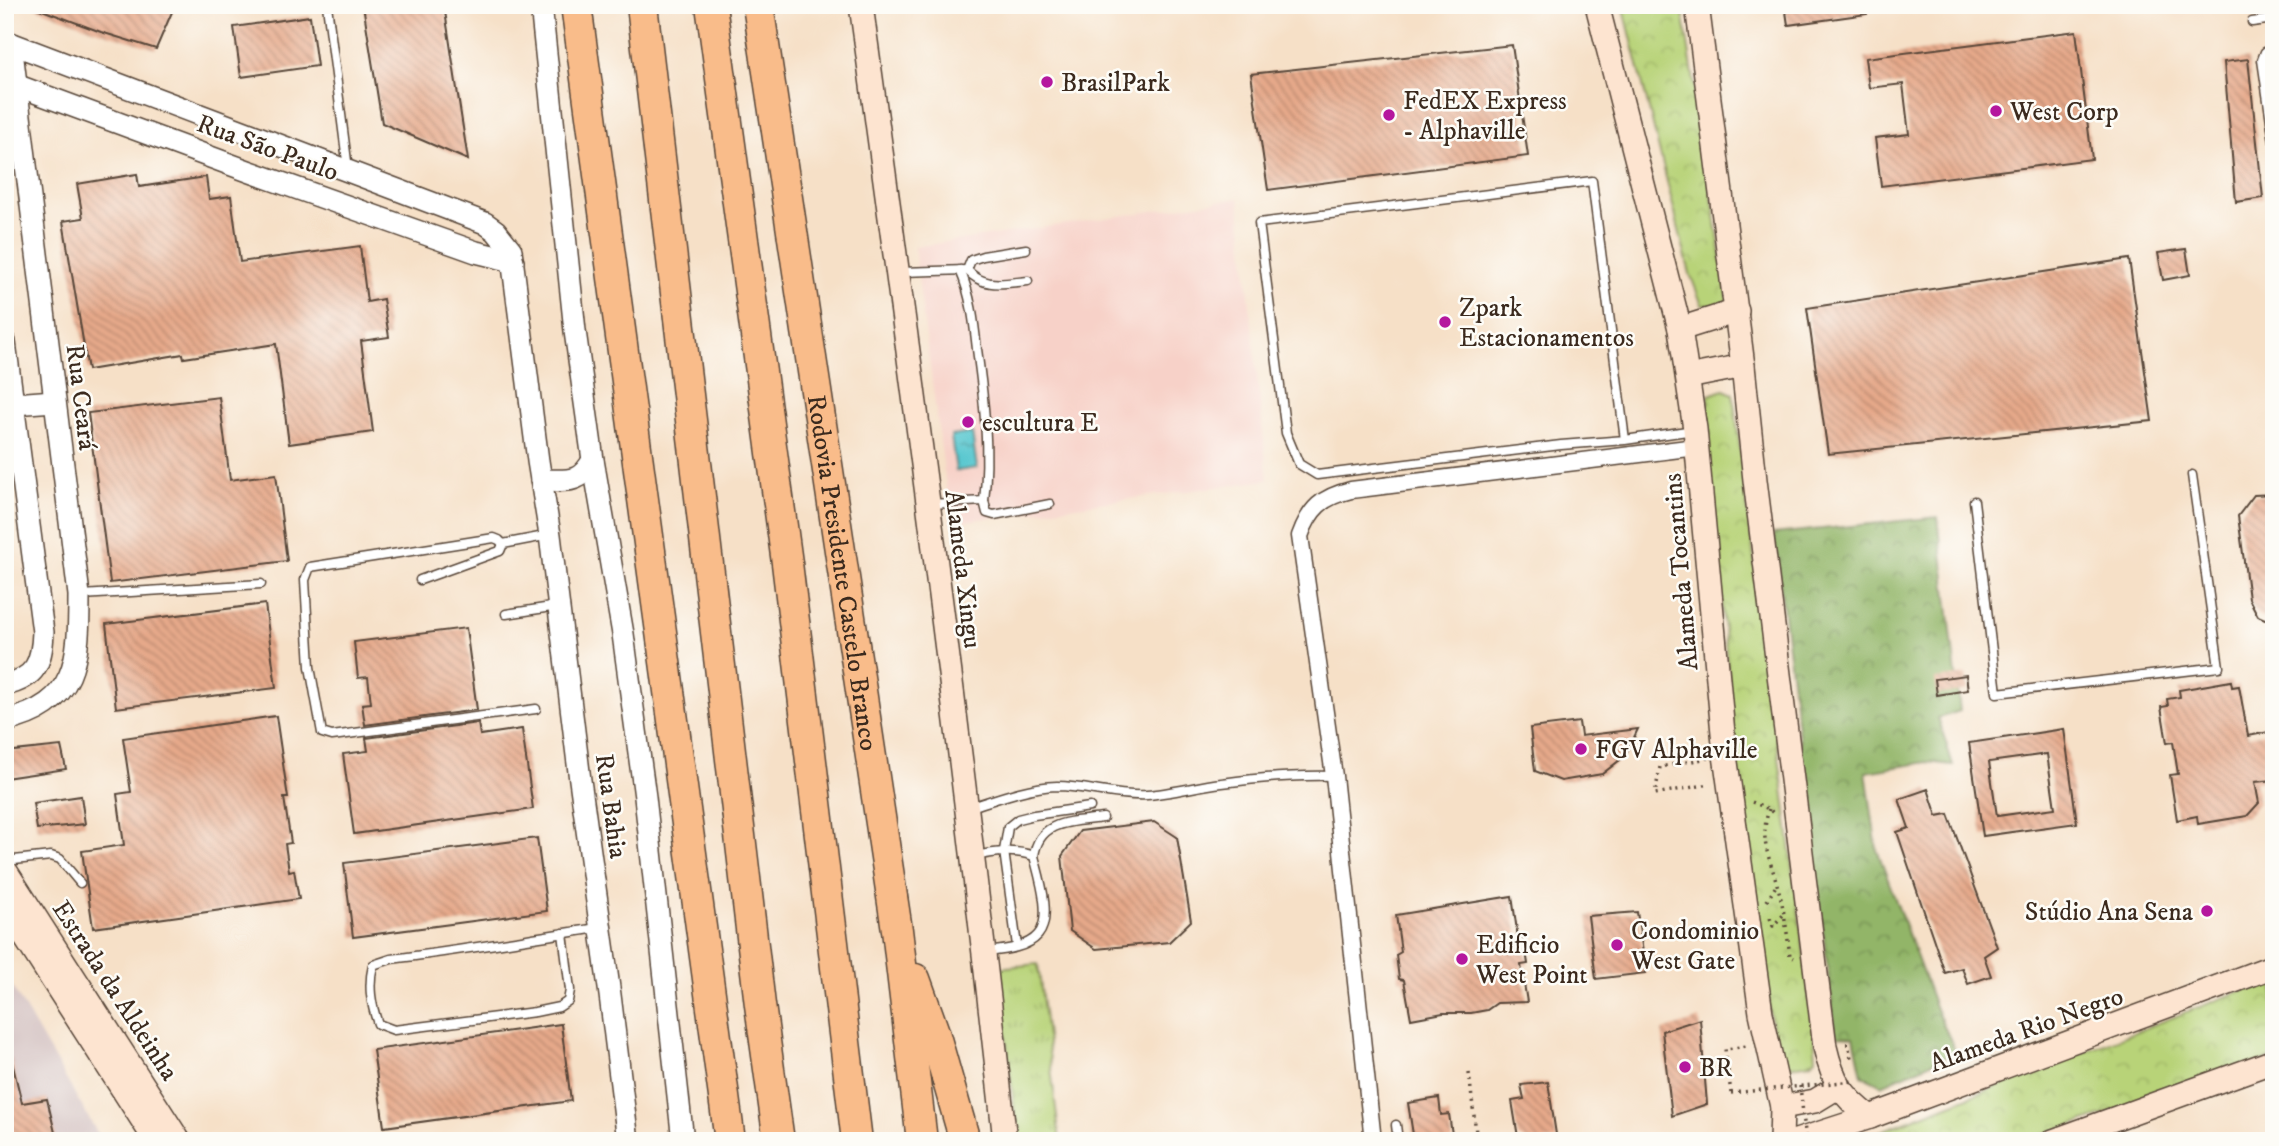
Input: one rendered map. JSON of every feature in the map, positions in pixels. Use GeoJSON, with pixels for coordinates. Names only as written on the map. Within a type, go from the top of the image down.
{"type":"FeatureCollection","features":[{"type":"Feature","properties":{"kind":"highway"},"geometry":{"type":"LineString","coordinates":[[576,5],[730,1141]]}},
{"type":"Feature","properties":{"kind":"highway"},"geometry":{"type":"LineString","coordinates":[[642,5],[760,1005],[779,1141]]}},
{"type":"Feature","properties":{"kind":"highway","name":"Rodovia Presidente Castelo Branco"},"geometry":{"type":"LineString","coordinates":[[711,5],[785,550],[857,1141]]}},
{"type":"Feature","properties":{"kind":"highway","name":"Rodovia Presidente Castelo Branco"},"geometry":{"type":"LineString","coordinates":[[758,5],[897,930],[922,1141]]}},
{"type":"Feature","properties":{"kind":"highway"},"geometry":{"type":"LineString","coordinates":[[897,930],[934,1032],[965,1141]]}},
{"type":"Feature","properties":{"kind":"main road","name":"Alameda Xingu"},"geometry":{"type":"LineString","coordinates":[[861,5],[966,808],[1004,1141]]}},
{"type":"Feature","properties":{"kind":"main road","name":"Alameda Tocantins"},"geometry":{"type":"LineString","coordinates":[[1597,5],[1681,329],[1696,438],[1725,755],[1761,1013],[1782,1107],[1781,1141]]}},
{"type":"Feature","properties":{"kind":"main road"},"geometry":{"type":"LineString","coordinates":[[1697,5],[1737,311],[1755,480],[1825,1047],[1830,1068],[1846,1084],[1852,1103],[1870,1117]]}},
{"type":"Feature","properties":{"kind":"main road"},"geometry":{"type":"LineString","coordinates":[[1681,329],[1737,311]]}},
{"type":"Feature","properties":{"kind":"main road"},"geometry":{"type":"LineString","coordinates":[[1688,377],[1743,366]]}},
{"type":"Feature","properties":{"kind":"main road","name":"Estrada da Aldeinha"},"geometry":{"type":"LineString","coordinates":[[5,870],[179,1141]]}},
{"type":"Feature","properties":{"kind":"main road","name":"Estrada da Aldeinha"},"geometry":{"type":"LineString","coordinates":[[5,906],[156,1141]]}},
{"type":"Feature","properties":{"kind":"main road","name":"Alameda Rio Negro"},"geometry":{"type":"LineString","coordinates":[[1796,1141],[1870,1117],[2274,966]]}},
{"type":"Feature","properties":{"kind":"main road"},"geometry":{"type":"LineString","coordinates":[[2053,1141],[2079,1135],[2274,1061]]}},
{"type":"Feature","properties":{"kind":"main road"},"geometry":{"type":"LineString","coordinates":[[1782,1107],[1815,1101],[1846,1084]]}},
{"type":"Feature","properties":{"kind":"street"},"geometry":{"type":"LineString","coordinates":[[541,5],[575,331],[593,460],[625,648],[645,797],[683,1141]]}},
{"type":"Feature","properties":{"kind":"street","name":"Rua São Paulo"},"geometry":{"type":"LineString","coordinates":[[8,42],[456,212]]}},
{"type":"Feature","properties":{"kind":"street","name":"Rua Ceará"},"geometry":{"type":"LineString","coordinates":[[5,721],[24,717],[46,706],[63,690],[77,647],[79,595],[10,82],[8,42]]}},
{"type":"Feature","properties":{"kind":"street","name":"Rua São Paulo"},"geometry":{"type":"LineString","coordinates":[[10,82],[476,252],[513,261]]}},
{"type":"Feature","properties":{"kind":"street"},"geometry":{"type":"LineString","coordinates":[[106,118],[116,83]]}},
{"type":"Feature","properties":{"kind":"street","name":"Rua Bahia"},"geometry":{"type":"LineString","coordinates":[[456,212],[485,223],[504,239],[513,261],[628,1141]]}},
{"type":"Feature","properties":{"kind":"street"},"geometry":{"type":"LineString","coordinates":[[476,252],[485,223]]}},
{"type":"Feature","properties":{"kind":"street"},"geometry":{"type":"LineString","coordinates":[[5,342],[18,477],[41,609],[43,646],[37,666],[29,676],[5,685]]}},
{"type":"Feature","properties":{"kind":"street"},"geometry":{"type":"LineString","coordinates":[[10,405],[54,401]]}},
{"type":"Feature","properties":{"kind":"street"},"geometry":{"type":"LineString","coordinates":[[1373,1141],[1334,776],[1300,536],[1307,517],[1321,502],[1334,494],[1351,489],[1696,438]]}},
{"type":"Feature","properties":{"kind":"street"},"geometry":{"type":"LineString","coordinates":[[541,480],[572,480],[585,474],[593,460]]}},
{"type":"Feature","properties":{"kind":"lane"},"geometry":{"type":"LineString","coordinates":[[327,5],[348,170]]}},
{"type":"Feature","properties":{"kind":"lane"},"geometry":{"type":"LineString","coordinates":[[2252,22],[2274,19]]}},
{"type":"Feature","properties":{"kind":"lane"},"geometry":{"type":"LineString","coordinates":[[2274,47],[2265,52],[2262,60],[2274,142]]}},
{"type":"Feature","properties":{"kind":"lane"},"geometry":{"type":"LineString","coordinates":[[1625,440],[1592,181],[1259,223],[1286,433],[1299,464],[1317,475],[1561,445],[1696,438]]}},
{"type":"Feature","properties":{"kind":"lane"},"geometry":{"type":"LineString","coordinates":[[963,270],[971,260],[1026,249]]}},
{"type":"Feature","properties":{"kind":"lane"},"geometry":{"type":"LineString","coordinates":[[898,272],[963,270],[975,279],[989,284],[1028,281]]}},
{"type":"Feature","properties":{"kind":"lane"},"geometry":{"type":"LineString","coordinates":[[963,270],[971,306],[985,405],[987,472],[984,501],[987,513],[994,515],[1051,504]]}},
{"type":"Feature","properties":{"kind":"lane"},"geometry":{"type":"LineString","coordinates":[[1974,501],[1997,693],[2089,683],[2219,667],[2192,475]]}},
{"type":"Feature","properties":{"kind":"lane"},"geometry":{"type":"LineString","coordinates":[[927,504],[984,501]]}},
{"type":"Feature","properties":{"kind":"lane"},"geometry":{"type":"LineString","coordinates":[[503,544],[550,535]]}},
{"type":"Feature","properties":{"kind":"lane"},"geometry":{"type":"LineString","coordinates":[[503,544],[494,538],[310,567],[305,580],[310,667],[322,733],[332,736],[536,709]]}},
{"type":"Feature","properties":{"kind":"lane"},"geometry":{"type":"LineString","coordinates":[[420,580],[500,551],[503,544]]}},
{"type":"Feature","properties":{"kind":"lane"},"geometry":{"type":"LineString","coordinates":[[79,595],[261,584]]}},
{"type":"Feature","properties":{"kind":"lane"},"geometry":{"type":"LineString","coordinates":[[506,614],[559,606]]}},
{"type":"Feature","properties":{"kind":"lane"},"geometry":{"type":"LineString","coordinates":[[966,808],[1054,786],[1082,788],[1113,795],[1147,795],[1295,775],[1334,776]]}},
{"type":"Feature","properties":{"kind":"lane"},"geometry":{"type":"LineString","coordinates":[[1017,946],[1004,851],[1008,827],[1018,819],[1090,807]]}},
{"type":"Feature","properties":{"kind":"lane"},"geometry":{"type":"LineString","coordinates":[[984,953],[1026,944],[1039,935],[1046,919],[1034,856],[1036,842],[1045,831],[1055,825],[1103,818]]}},
{"type":"Feature","properties":{"kind":"lane"},"geometry":{"type":"LineString","coordinates":[[972,857],[1004,851],[1034,856]]}},
{"type":"Feature","properties":{"kind":"lane"},"geometry":{"type":"LineString","coordinates":[[5,861],[51,856],[60,859],[80,883]]}},
{"type":"Feature","properties":{"kind":"lane"},"geometry":{"type":"LineString","coordinates":[[563,933],[570,990],[568,1001],[559,1007],[405,1029],[394,1030],[378,1024],[372,1008],[369,980],[373,965],[380,961],[563,933],[601,928]]}},
{"type":"Feature","properties":{"kind":"lane"},"geometry":{"type":"LineString","coordinates":[[1395,1125],[1398,1141]]}},
{"type":"Feature","properties":{"kind":"path"},"geometry":{"type":"LineString","coordinates":[[1725,755],[1660,766],[1655,794],[1731,792],[1769,809],[1780,821],[1799,825]]}},
{"type":"Feature","properties":{"kind":"path"},"geometry":{"type":"LineString","coordinates":[[1765,903],[1777,884]]}},
{"type":"Feature","properties":{"kind":"path"},"geometry":{"type":"LineString","coordinates":[[1769,915],[1773,926],[1784,914]]}},
{"type":"Feature","properties":{"kind":"path"},"geometry":{"type":"LineString","coordinates":[[1725,1049],[1731,1093],[1846,1084]]}},
{"type":"Feature","properties":{"kind":"path"},"geometry":{"type":"LineString","coordinates":[[1469,1073],[1477,1141]]}},
{"type":"Feature","properties":{"kind":"path"},"geometry":{"type":"LineString","coordinates":[[1800,1086],[1807,1141]]}},
{"type":"Feature","properties":{"kind":"shaded area"},"geometry":{"type":"Polygon","coordinates":[[[1239,198],[1268,480],[951,523],[914,247],[1239,198]]]}},
{"type":"Feature","properties":{"kind":"shaded area"},"geometry":{"type":"Polygon","coordinates":[[[5,974],[102,1141],[5,1141],[5,974]]]}},
{"type":"Feature","properties":{"kind":"green space"},"geometry":{"type":"Polygon","coordinates":[[[1623,5],[1682,5],[1729,306],[1702,305],[1690,274],[1623,5]]]}},
{"type":"Feature","properties":{"kind":"green space"},"geometry":{"type":"Polygon","coordinates":[[[1724,390],[1733,394],[1816,1058],[1810,1063],[1778,1068],[1742,824],[1705,424],[1709,395],[1724,390]]]}},
{"type":"Feature","properties":{"kind":"green space"},"geometry":{"type":"Polygon","coordinates":[[[1938,517],[1960,711],[1938,718],[1953,765],[1927,762],[1866,772],[1877,850],[1936,1009],[1956,1052],[1882,1085],[1862,1075],[1854,1037],[1836,1036],[1774,534],[1938,517]]]}},
{"type":"Feature","properties":{"kind":"green space"},"geometry":{"type":"Polygon","coordinates":[[[1038,964],[1060,1141],[1018,1141],[998,968],[1038,964]]]}},
{"type":"Feature","properties":{"kind":"green space"},"geometry":{"type":"Polygon","coordinates":[[[2274,978],[2274,1058],[2024,1141],[1856,1141],[2274,978]]]}},
{"type":"Feature","properties":{"kind":"water"},"geometry":{"type":"Polygon","coordinates":[[[972,433],[977,468],[956,471],[951,436],[972,433]]]}},
{"type":"Feature","properties":{"kind":"building"},"geometry":{"type":"Polygon","coordinates":[[[34,5],[175,5],[156,49],[101,32],[34,5]]]}},
{"type":"Feature","properties":{"kind":"building"},"geometry":{"type":"Polygon","coordinates":[[[363,5],[444,5],[468,160],[382,123],[363,5]]]}},
{"type":"Feature","properties":{"kind":"building"},"geometry":{"type":"Polygon","coordinates":[[[1785,5],[1866,5],[1867,14],[1788,25],[1785,5]]]}},
{"type":"Feature","properties":{"kind":"building"},"geometry":{"type":"Polygon","coordinates":[[[310,16],[317,66],[241,77],[234,27],[310,16]]]}},
{"type":"Feature","properties":{"kind":"building","name":"West Corp"},"geometry":{"type":"Polygon","coordinates":[[[2076,31],[2092,159],[1881,186],[1875,138],[1909,134],[1903,84],[1869,88],[1865,58],[2076,31]]]}},
{"type":"Feature","properties":{"kind":"building","name":"FedEX Express - Alphaville"},"geometry":{"type":"Polygon","coordinates":[[[1512,45],[1528,156],[1268,190],[1251,74],[1512,45]]]}},
{"type":"Feature","properties":{"kind":"building"},"geometry":{"type":"Polygon","coordinates":[[[2248,59],[2263,198],[2236,202],[2224,62],[2248,59]]]}},
{"type":"Feature","properties":{"kind":"building"},"geometry":{"type":"Polygon","coordinates":[[[137,174],[139,187],[206,177],[209,199],[231,196],[240,262],[360,246],[367,302],[383,299],[389,337],[361,341],[373,432],[289,444],[276,344],[184,358],[183,354],[88,370],[63,221],[83,218],[77,184],[137,174]]]}},
{"type":"Feature","properties":{"kind":"building"},"geometry":{"type":"Polygon","coordinates":[[[2186,249],[2190,275],[2163,280],[2158,253],[2186,249]]]}},
{"type":"Feature","properties":{"kind":"building"},"geometry":{"type":"Polygon","coordinates":[[[2129,259],[2152,421],[1828,454],[1807,308],[2129,259]]]}},
{"type":"Feature","properties":{"kind":"building"},"geometry":{"type":"Polygon","coordinates":[[[219,397],[230,480],[276,474],[287,561],[110,583],[88,413],[219,397]]]}},
{"type":"Feature","properties":{"kind":"building"},"geometry":{"type":"Polygon","coordinates":[[[2274,494],[2274,623],[2258,616],[2249,599],[2238,516],[2254,495],[2274,494]]]}},
{"type":"Feature","properties":{"kind":"building"},"geometry":{"type":"Polygon","coordinates":[[[265,604],[276,688],[116,708],[106,624],[265,604]]]}},
{"type":"Feature","properties":{"kind":"building"},"geometry":{"type":"Polygon","coordinates":[[[466,628],[477,710],[365,725],[362,704],[371,703],[368,677],[358,678],[354,642],[466,628]]]}},
{"type":"Feature","properties":{"kind":"building"},"geometry":{"type":"Polygon","coordinates":[[[1966,675],[1968,690],[1937,695],[1935,679],[1966,675]]]}},
{"type":"Feature","properties":{"kind":"building"},"geometry":{"type":"Polygon","coordinates":[[[2231,681],[2232,687],[2239,686],[2248,736],[2274,731],[2274,780],[2255,782],[2259,803],[2247,816],[2198,824],[2197,816],[2177,820],[2170,775],[2178,774],[2173,742],[2167,743],[2161,707],[2168,706],[2167,699],[2180,697],[2179,690],[2231,681]]]}},
{"type":"Feature","properties":{"kind":"building"},"geometry":{"type":"Polygon","coordinates":[[[276,716],[288,798],[284,798],[291,843],[285,844],[289,871],[294,870],[299,899],[93,928],[82,851],[124,845],[117,794],[131,792],[123,738],[276,716]]]}},
{"type":"Feature","properties":{"kind":"building","name":"FGV Alphaville"},"geometry":{"type":"Polygon","coordinates":[[[1579,722],[1581,736],[1638,729],[1625,756],[1602,774],[1561,781],[1535,771],[1530,728],[1579,722]]]}},
{"type":"Feature","properties":{"kind":"building"},"geometry":{"type":"Polygon","coordinates":[[[478,723],[480,735],[522,729],[533,809],[354,834],[343,754],[368,751],[366,738],[478,723]]]}},
{"type":"Feature","properties":{"kind":"building"},"geometry":{"type":"Polygon","coordinates":[[[2064,729],[2077,823],[1983,836],[1969,743],[2064,729]],[[2047,754],[1989,762],[1997,816],[2055,808],[2047,754]]]}},
{"type":"Feature","properties":{"kind":"building"},"geometry":{"type":"Polygon","coordinates":[[[61,746],[66,769],[5,778],[5,752],[61,746]]]}},
{"type":"Feature","properties":{"kind":"building"},"geometry":{"type":"Polygon","coordinates":[[[1928,789],[1937,816],[1948,814],[1997,947],[1984,956],[1991,976],[1968,984],[1962,968],[1945,973],[1897,832],[1909,828],[1899,799],[1928,789]]]}},
{"type":"Feature","properties":{"kind":"building"},"geometry":{"type":"Polygon","coordinates":[[[81,796],[85,824],[37,829],[33,803],[81,796]]]}},
{"type":"Feature","properties":{"kind":"building"},"geometry":{"type":"Polygon","coordinates":[[[1154,822],[1177,837],[1191,921],[1169,942],[1096,949],[1070,931],[1062,856],[1080,831],[1154,822]]]}},
{"type":"Feature","properties":{"kind":"building"},"geometry":{"type":"Polygon","coordinates":[[[537,838],[547,911],[353,937],[344,863],[537,838]]]}},
{"type":"Feature","properties":{"kind":"building","name":"Edificio West Point"},"geometry":{"type":"Polygon","coordinates":[[[1512,896],[1518,938],[1524,938],[1528,964],[1521,965],[1527,1002],[1497,1003],[1487,1010],[1471,1013],[1443,1013],[1411,1019],[1404,980],[1399,979],[1396,955],[1401,952],[1396,915],[1512,896]]]}},
{"type":"Feature","properties":{"kind":"building","name":"Condominio West Gate"},"geometry":{"type":"Polygon","coordinates":[[[1637,912],[1646,973],[1596,979],[1588,916],[1637,912]]]}},
{"type":"Feature","properties":{"kind":"building","name":"BR"},"geometry":{"type":"Polygon","coordinates":[[[1700,1019],[1707,1104],[1672,1116],[1662,1031],[1700,1019]]]}},
{"type":"Feature","properties":{"kind":"building"},"geometry":{"type":"Polygon","coordinates":[[[561,1024],[571,1101],[384,1127],[373,1050],[561,1024]]]}},
{"type":"Feature","properties":{"kind":"building"},"geometry":{"type":"Polygon","coordinates":[[[11,1058],[22,1103],[47,1099],[57,1141],[5,1141],[5,1059],[11,1058]]]}},
{"type":"Feature","properties":{"kind":"building"},"geometry":{"type":"Polygon","coordinates":[[[1548,1082],[1557,1141],[1527,1141],[1518,1137],[1512,1101],[1524,1099],[1521,1085],[1548,1082]]]}},
{"type":"Feature","properties":{"kind":"building"},"geometry":{"type":"Polygon","coordinates":[[[1439,1098],[1441,1115],[1449,1114],[1453,1141],[1414,1141],[1408,1103],[1439,1098]]]}},
{"type":"Feature","properties":{"kind":"place","name":"BrasilPark"},"geometry":{"type":"Point","coordinates":[1047,82]}},
{"type":"Feature","properties":{"kind":"place","name":"West Corp"},"geometry":{"type":"Point","coordinates":[1996,111]}},
{"type":"Feature","properties":{"kind":"place","name":"FedEX Express - Alphaville"},"geometry":{"type":"Point","coordinates":[1389,115]}},
{"type":"Feature","properties":{"kind":"place","name":"Zpark Estacionamentos"},"geometry":{"type":"Point","coordinates":[1445,322]}},
{"type":"Feature","properties":{"kind":"place","name":"escultura E"},"geometry":{"type":"Point","coordinates":[968,422]}},
{"type":"Feature","properties":{"kind":"place","name":"FGV Alphaville"},"geometry":{"type":"Point","coordinates":[1581,749]}},
{"type":"Feature","properties":{"kind":"place","name":"Stúdio Ana Sena"},"geometry":{"type":"Point","coordinates":[2207,911]}},
{"type":"Feature","properties":{"kind":"place","name":"Condominio West Gate"},"geometry":{"type":"Point","coordinates":[1617,945]}},
{"type":"Feature","properties":{"kind":"place","name":"Edificio West Point"},"geometry":{"type":"Point","coordinates":[1462,959]}},
{"type":"Feature","properties":{"kind":"place","name":"BR"},"geometry":{"type":"Point","coordinates":[1685,1067]}}]}
